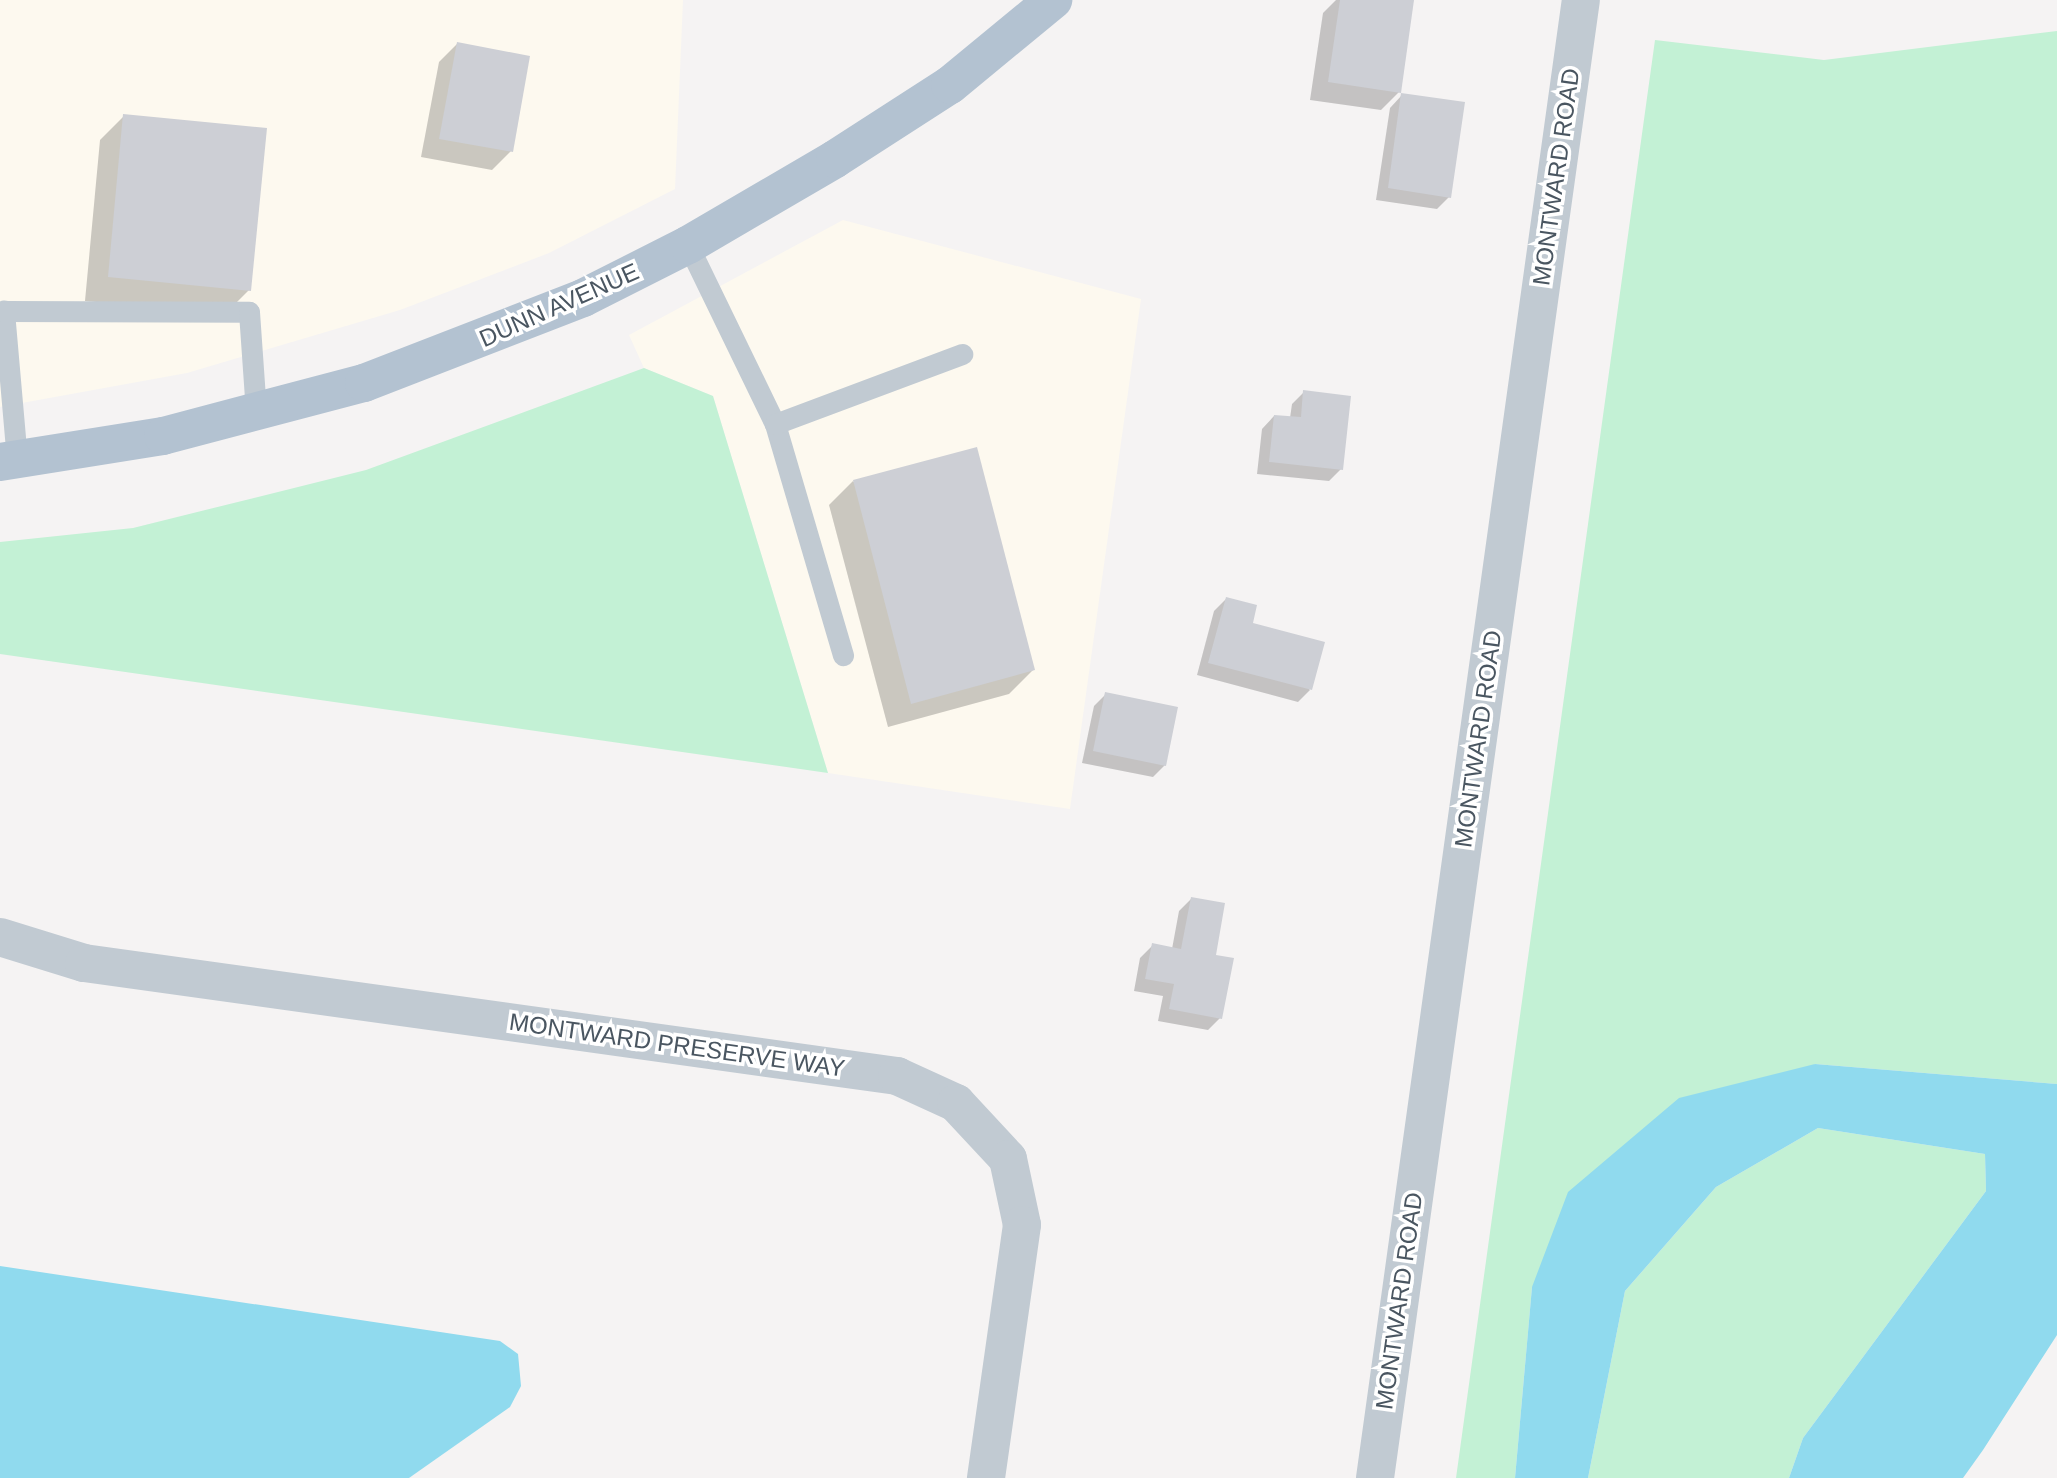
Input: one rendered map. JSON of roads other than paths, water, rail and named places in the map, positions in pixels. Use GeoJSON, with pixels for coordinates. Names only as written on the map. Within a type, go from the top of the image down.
{"type":"FeatureCollection","features":[{"type":"Feature","properties":{"kind":"main road","name":"DUNN AVENUE"},"geometry":{"type":"LineString","coordinates":[[9,461],[163,436],[364,383],[583,298],[688,245],[835,159],[950,85],[1053,0]]}},
{"type":"Feature","properties":{"kind":"street","name":"MONTWARD ROAD"},"geometry":{"type":"LineString","coordinates":[[1375,1478],[1581,0]]}},
{"type":"Feature","properties":{"kind":"street","name":"MONTWARD PRESERVE WAY"},"geometry":{"type":"LineString","coordinates":[[0,937],[84,963],[897,1076],[956,1103],[1008,1159],[1022,1225],[986,1478]]}},
{"type":"Feature","properties":{"kind":"lane"},"geometry":{"type":"LineString","coordinates":[[688,245],[775,424],[843,655]]}},
{"type":"Feature","properties":{"kind":"lane"},"geometry":{"type":"LineString","coordinates":[[9,461],[4,311],[249,312],[256,412]]}},
{"type":"Feature","properties":{"kind":"lane"},"geometry":{"type":"LineString","coordinates":[[775,424],[962,354]]}},
{"type":"Feature","properties":{"kind":"water"},"geometry":{"type":"Polygon","coordinates":[[[1815,1064],[2057,1084],[2057,1335],[1963,1478],[1789,1478],[1803,1438],[1986,1191],[1985,1154],[1818,1128],[1716,1187],[1625,1291],[1588,1478],[1515,1478],[1532,1287],[1568,1192],[1679,1098],[1815,1064]]]}},
{"type":"Feature","properties":{"kind":"water"},"geometry":{"type":"Polygon","coordinates":[[[0,1266],[500,1341],[518,1354],[521,1386],[510,1407],[409,1478],[0,1478],[0,1266]]]}}]}
